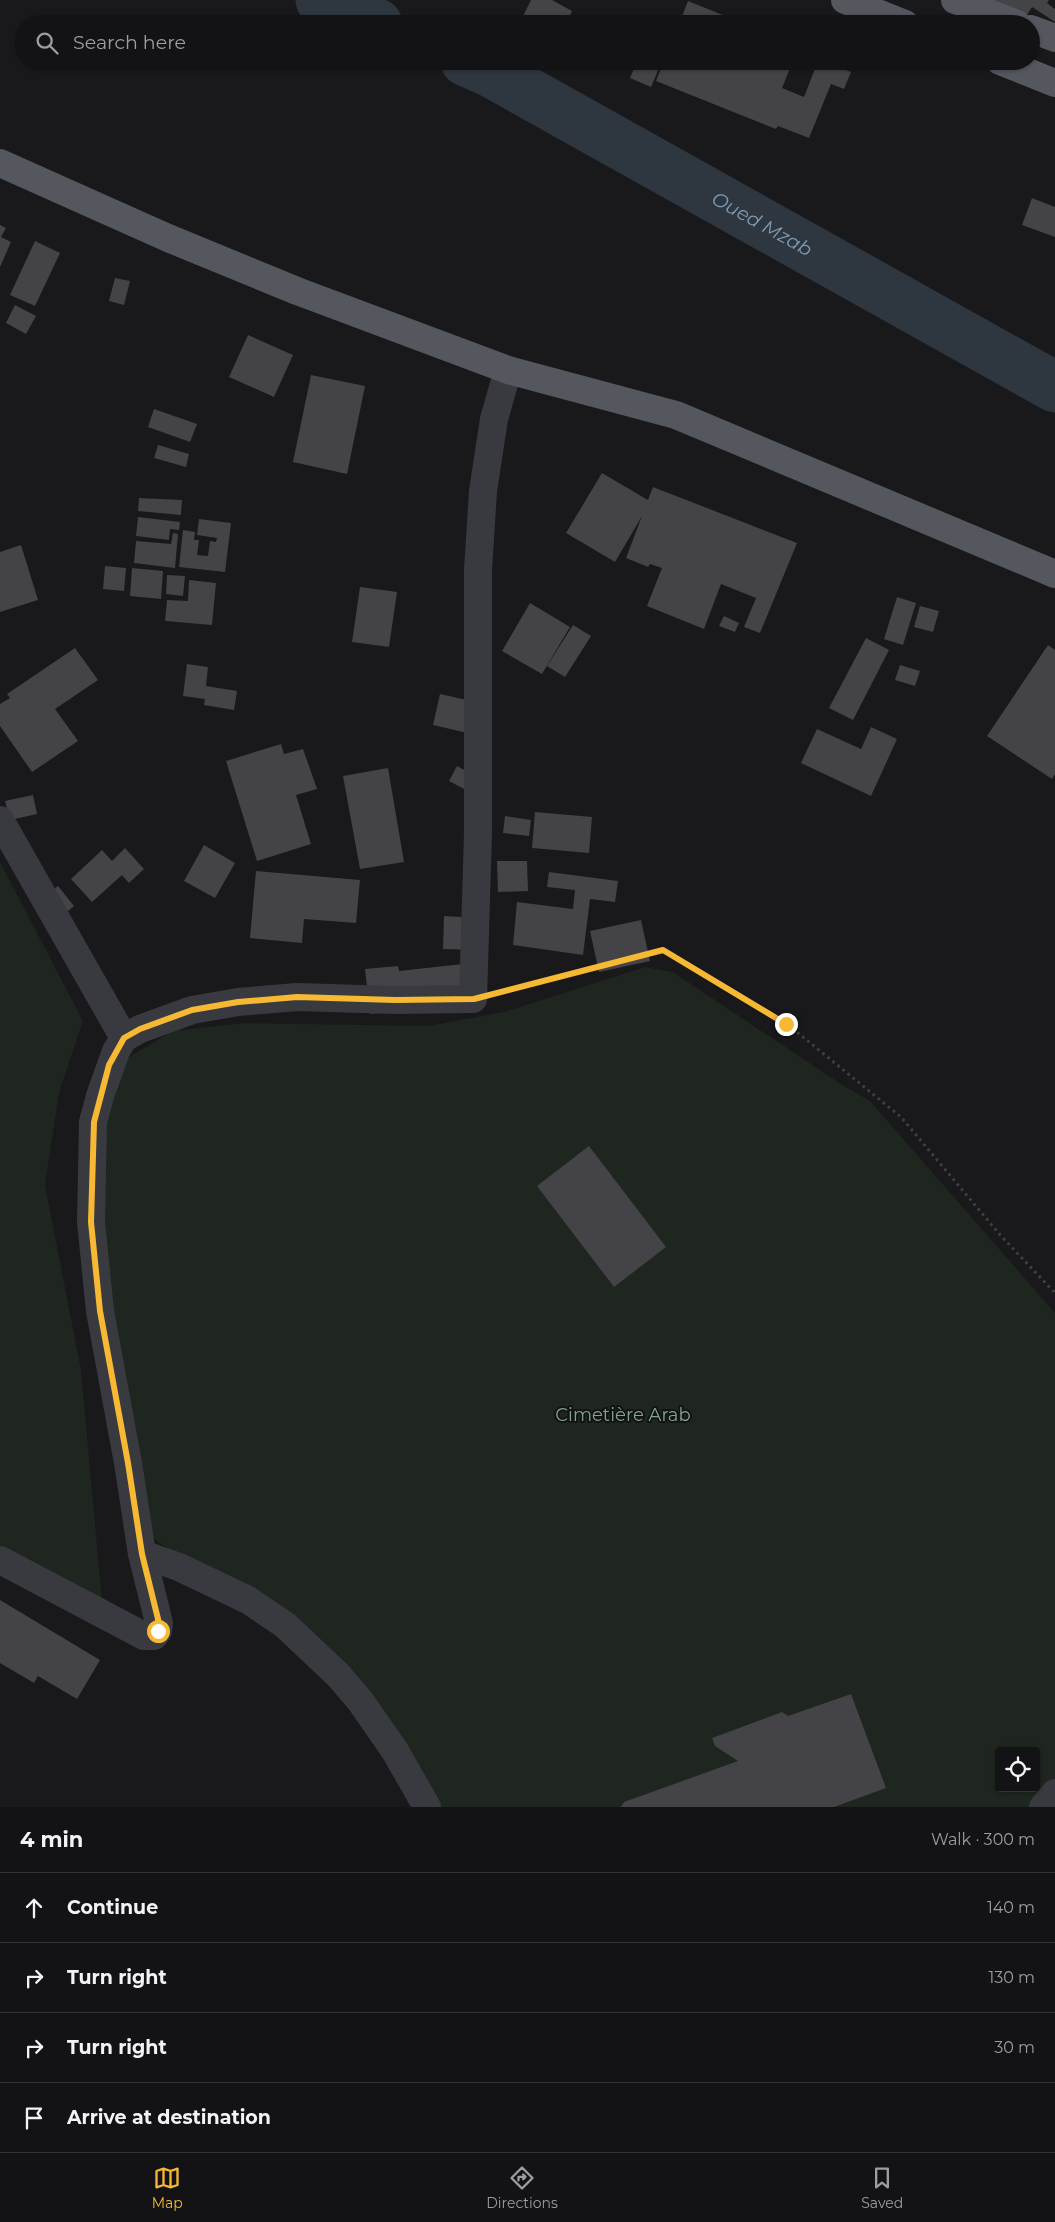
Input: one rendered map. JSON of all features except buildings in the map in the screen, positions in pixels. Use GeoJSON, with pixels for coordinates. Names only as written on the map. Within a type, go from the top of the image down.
{"type":"FeatureCollection","features":[{"type":"Feature","properties":{"kind":"main road"},"geometry":{"type":"LineString","coordinates":[[845,0],[883,15]]}},
{"type":"Feature","properties":{"kind":"main road"},"geometry":{"type":"LineString","coordinates":[[955,0],[994,15]]}},
{"type":"Feature","properties":{"kind":"main road"},"geometry":{"type":"LineString","coordinates":[[1040,32],[1055,38]]}},
{"type":"Feature","properties":{"kind":"main road"},"geometry":{"type":"LineString","coordinates":[[1022,70],[1055,83]]}},
{"type":"Feature","properties":{"kind":"main road"},"geometry":{"type":"LineString","coordinates":[[0,163],[185,245],[297,291],[508,370],[676,415],[1055,574]]}},
{"type":"Feature","properties":{"kind":"street"},"geometry":{"type":"LineString","coordinates":[[0,1560],[144,1636],[154,1636],[158,1631],[159,1623],[142,1554],[128,1463],[100,1311],[91,1222],[94,1122],[109,1065],[124,1038],[140,1029],[192,1010],[238,1002],[297,997],[395,1000],[474,999],[479,823],[478,570],[483,491],[494,419],[508,370]]}},
{"type":"Feature","properties":{"kind":"street"},"geometry":{"type":"LineString","coordinates":[[0,820],[124,1038]]}},
{"type":"Feature","properties":{"kind":"street"},"geometry":{"type":"LineString","coordinates":[[142,1554],[179,1567],[248,1600],[285,1625],[305,1642],[338,1675],[361,1702],[396,1751],[427,1807]]}},
{"type":"Feature","properties":{"kind":"street"},"geometry":{"type":"LineString","coordinates":[[1043,1807],[1055,1793]]}},
{"type":"Feature","properties":{"kind":"path"},"geometry":{"type":"LineString","coordinates":[[474,999],[663,950],[786,1024],[901,1117],[1001,1236],[1055,1293]]}},
{"type":"Feature","properties":{"kind":"green space"},"geometry":{"type":"Polygon","coordinates":[[[0,862],[83,1021],[59,1093],[45,1185],[81,1370],[103,1612],[0,1552],[0,862]]]}},
{"type":"Feature","properties":{"kind":"green space","name":"Cimetière Arab"},"geometry":{"type":"Polygon","coordinates":[[[645,967],[673,972],[844,1086],[870,1101],[1055,1313],[1055,1807],[430,1807],[307,1651],[145,1532],[93,1233],[112,1067],[173,1031],[244,1023],[428,1026],[504,1012],[645,967]]]}},
{"type":"Feature","properties":{"kind":"waterway","name":"Oued Mzab"},"geometry":{"type":"LineString","coordinates":[[321,0],[356,15]]}},
{"type":"Feature","properties":{"kind":"waterway","name":"Oued Mzab"},"geometry":{"type":"LineString","coordinates":[[486,70],[1055,387]]}},
{"type":"Feature","properties":{"kind":"route"},"geometry":{"type":"LineString","coordinates":[[158,1631],[159,1623],[142,1554],[128,1463],[100,1311],[91,1222],[94,1122],[109,1065],[124,1038],[140,1029],[192,1010],[238,1002],[297,997],[395,1000],[474,999],[663,950],[786,1024]]}}]}
